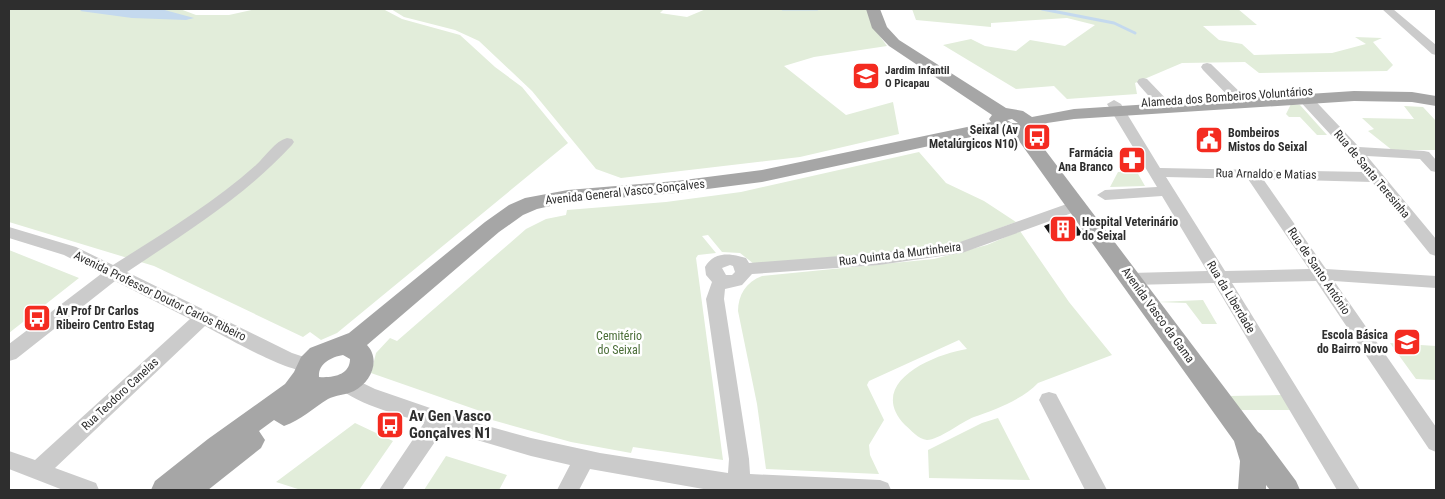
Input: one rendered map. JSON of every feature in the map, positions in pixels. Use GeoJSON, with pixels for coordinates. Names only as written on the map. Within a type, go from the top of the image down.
{"type":"FeatureCollection","features":[{"type":"Feature","properties":{"kind":"main road","name":"Avenida Vasco da Gama"},"geometry":{"type":"LineString","coordinates":[[873,9],[880,28],[894,43],[1014,122],[1077,203],[1286,490]]}},
{"type":"Feature","properties":{"kind":"main road","name":"Alameda dos Bombeiros Voluntários"},"geometry":{"type":"LineString","coordinates":[[1303,96],[1345,90],[1421,92],[1436,90]]}},
{"type":"Feature","properties":{"kind":"main road","name":"Alameda dos Bombeiros Voluntários"},"geometry":{"type":"LineString","coordinates":[[1014,122],[1116,108],[1303,96],[1378,96],[1436,101]]}},
{"type":"Feature","properties":{"kind":"main road","name":"Avenida General Vasco Gonçalves"},"geometry":{"type":"LineString","coordinates":[[321,378],[322,352],[353,351],[357,340],[492,227],[516,210],[532,203],[568,196],[676,187],[762,176],[1014,122]]}},
{"type":"Feature","properties":{"kind":"main road"},"geometry":{"type":"LineString","coordinates":[[164,490],[217,447],[294,390],[321,378],[360,370],[353,351]]}},
{"type":"Feature","properties":{"kind":"main road"},"geometry":{"type":"LineString","coordinates":[[187,490],[308,397],[321,378]]}},
{"type":"Feature","properties":{"kind":"main road","name":"Avenida Vasco da Gama"},"geometry":{"type":"LineString","coordinates":[[1240,428],[1249,444],[1254,461],[1252,490]]}},
{"type":"Feature","properties":{"kind":"street"},"geometry":{"type":"LineString","coordinates":[[1387,9],[1436,50]]}},
{"type":"Feature","properties":{"kind":"street"},"geometry":{"type":"LineString","coordinates":[[1207,67],[1240,100]]}},
{"type":"Feature","properties":{"kind":"street"},"geometry":{"type":"LineString","coordinates":[[1143,82],[1164,105]]}},
{"type":"Feature","properties":{"kind":"street","name":"Rua de Santa Teresinha"},"geometry":{"type":"LineString","coordinates":[[1303,96],[1355,151],[1436,250]]}},
{"type":"Feature","properties":{"kind":"street","name":"Rua da Liberdade"},"geometry":{"type":"LineString","coordinates":[[1116,108],[1349,490]]}},
{"type":"Feature","properties":{"kind":"street"},"geometry":{"type":"LineString","coordinates":[[9,354],[114,273],[200,218],[272,159],[287,142]]}},
{"type":"Feature","properties":{"kind":"street"},"geometry":{"type":"LineString","coordinates":[[1355,151],[1424,155],[1436,168]]}},
{"type":"Feature","properties":{"kind":"street","name":"Rua Arnaldo e Matias"},"geometry":{"type":"LineString","coordinates":[[1156,172],[1376,177]]}},
{"type":"Feature","properties":{"kind":"street","name":"Rua de Santo António"},"geometry":{"type":"LineString","coordinates":[[1252,174],[1436,443]]}},
{"type":"Feature","properties":{"kind":"street"},"geometry":{"type":"LineString","coordinates":[[1105,195],[1125,192],[1168,191]]}},
{"type":"Feature","properties":{"kind":"street","name":"Rua Quinta da Murtinheira"},"geometry":{"type":"LineString","coordinates":[[740,487],[739,458],[715,299],[717,288],[722,281],[731,282],[740,279],[744,269],[879,259],[962,247],[1077,203]]}},
{"type":"Feature","properties":{"kind":"street","name":"Avenida Professor Doutor Carlos Ribeiro"},"geometry":{"type":"LineString","coordinates":[[9,232],[70,252],[291,361],[321,378],[438,420],[509,442],[584,459],[740,487],[880,490]]}},
{"type":"Feature","properties":{"kind":"street"},"geometry":{"type":"LineString","coordinates":[[1131,279],[1322,275],[1436,282]]}},
{"type":"Feature","properties":{"kind":"street","name":"Rua Teodoro Canelas"},"geometry":{"type":"LineString","coordinates":[[38,471],[202,318]]}},
{"type":"Feature","properties":{"kind":"street"},"geometry":{"type":"LineString","coordinates":[[1048,400],[1096,490]]}},
{"type":"Feature","properties":{"kind":"street"},"geometry":{"type":"LineString","coordinates":[[390,490],[438,420]]}},
{"type":"Feature","properties":{"kind":"street"},"geometry":{"type":"LineString","coordinates":[[568,490],[584,459]]}},
{"type":"Feature","properties":{"kind":"street"},"geometry":{"type":"LineString","coordinates":[[9,460],[88,490]]}},
{"type":"Feature","properties":{"kind":"green space"},"geometry":{"type":"Polygon","coordinates":[[[9,9],[180,9],[196,15],[229,15],[256,9],[383,9],[402,19],[460,35],[495,67],[522,87],[568,143],[337,333],[321,340],[310,332],[303,337],[154,266],[9,222],[9,9]]]}},
{"type":"Feature","properties":{"kind":"green space"},"geometry":{"type":"Polygon","coordinates":[[[391,9],[664,9],[660,13],[687,17],[706,9],[867,9],[873,27],[887,46],[814,57],[784,66],[846,115],[893,102],[899,134],[800,157],[621,178],[596,169],[532,91],[479,41],[455,30],[404,17],[391,9]]]}},
{"type":"Feature","properties":{"kind":"green space"},"geometry":{"type":"Polygon","coordinates":[[[912,9],[1238,9],[1257,25],[1203,26],[1219,40],[1242,44],[1254,55],[1332,53],[1366,44],[1355,37],[1382,38],[1373,42],[1393,65],[1387,71],[1259,73],[1245,62],[1182,63],[1135,83],[1137,94],[1067,99],[1054,86],[1016,89],[943,45],[971,39],[985,46],[1016,51],[1030,40],[1065,46],[1095,25],[1067,18],[991,23],[991,27],[916,20],[912,9]]]}},
{"type":"Feature","properties":{"kind":"green space"},"geometry":{"type":"Polygon","coordinates":[[[1291,104],[1300,105],[1327,135],[1317,135],[1300,117],[1289,117],[1286,114],[1291,104]]]}},
{"type":"Feature","properties":{"kind":"green space"},"geometry":{"type":"Polygon","coordinates":[[[1404,106],[1423,107],[1436,121],[1436,150],[1392,150],[1368,131],[1374,129],[1362,118],[1414,119],[1404,106]]]}},
{"type":"Feature","properties":{"kind":"green space","name":"Cemitério do Seixal"},"geometry":{"type":"Polygon","coordinates":[[[919,152],[946,183],[984,201],[1016,222],[948,247],[754,264],[740,253],[722,252],[708,235],[702,236],[716,253],[698,255],[696,258],[723,460],[633,447],[631,453],[571,442],[478,416],[480,411],[371,373],[376,353],[390,338],[397,341],[526,229],[546,219],[566,215],[567,210],[666,202],[741,192],[919,152]]]}},
{"type":"Feature","properties":{"kind":"green space"},"geometry":{"type":"Polygon","coordinates":[[[1118,172],[1137,172],[1145,186],[1110,187],[1118,172]]]}},
{"type":"Feature","properties":{"kind":"green space"},"geometry":{"type":"Polygon","coordinates":[[[1020,231],[1069,302],[1112,355],[1038,383],[1025,394],[1008,403],[969,419],[938,437],[924,439],[905,425],[895,410],[893,396],[898,384],[922,364],[953,352],[967,349],[959,340],[869,381],[867,385],[884,420],[869,445],[870,455],[879,474],[766,469],[757,404],[738,311],[741,294],[747,285],[762,276],[934,259],[987,245],[1020,231]]]}},
{"type":"Feature","properties":{"kind":"green space"},"geometry":{"type":"Polygon","coordinates":[[[9,250],[79,278],[9,333],[9,250]]]}},
{"type":"Feature","properties":{"kind":"green space"},"geometry":{"type":"Polygon","coordinates":[[[1203,300],[1217,324],[1202,324],[1186,303],[1157,302],[1203,300]]]}},
{"type":"Feature","properties":{"kind":"green space"},"geometry":{"type":"Polygon","coordinates":[[[1390,343],[1436,346],[1436,380],[1416,379],[1390,343]]]}},
{"type":"Feature","properties":{"kind":"green space"},"geometry":{"type":"Polygon","coordinates":[[[1282,395],[1291,410],[1237,410],[1227,396],[1282,395]]]}},
{"type":"Feature","properties":{"kind":"green space"},"geometry":{"type":"Polygon","coordinates":[[[998,418],[1030,480],[929,478],[928,450],[982,423],[998,418]]]}},
{"type":"Feature","properties":{"kind":"green space"},"geometry":{"type":"Polygon","coordinates":[[[355,423],[393,441],[359,490],[301,490],[276,482],[355,423]]]}},
{"type":"Feature","properties":{"kind":"green space"},"geometry":{"type":"Polygon","coordinates":[[[446,456],[507,475],[499,490],[424,490],[446,456]]]}},
{"type":"Feature","properties":{"kind":"water"},"geometry":{"type":"Polygon","coordinates":[[[83,9],[161,9],[194,18],[186,20],[132,18],[80,11],[83,9]]]}},
{"type":"Feature","properties":{"kind":"building","name":"Hospital Veterinário do Seixal"},"geometry":{"type":"Polygon","coordinates":[[[1065,217],[1069,223],[1077,226],[1083,235],[1053,239],[1044,226],[1065,217]]]}},
{"type":"Feature","properties":{"kind":"waterway"},"geometry":{"type":"LineString","coordinates":[[783,9],[817,9]]}},
{"type":"Feature","properties":{"kind":"waterway"},"geometry":{"type":"LineString","coordinates":[[1042,9],[1114,23],[1135,33]]}},
{"type":"Feature","properties":{"kind":"place","name":"Jardim Infantil O Picapau"},"geometry":{"type":"Point","coordinates":[866,76]}},
{"type":"Feature","properties":{"kind":"place","name":"Seixal (Av Metalúrgicos N10)"},"geometry":{"type":"Point","coordinates":[1037,137]}},
{"type":"Feature","properties":{"kind":"place","name":"Bombeiros Mistos do Seixal"},"geometry":{"type":"Point","coordinates":[1209,140]}},
{"type":"Feature","properties":{"kind":"place","name":"Farmácia Ana Branco"},"geometry":{"type":"Point","coordinates":[1132,160]}},
{"type":"Feature","properties":{"kind":"place","name":"Hospital Veterinário do Seixal"},"geometry":{"type":"Point","coordinates":[1063,229]}},
{"type":"Feature","properties":{"kind":"place","name":"Av Prof Dr Carlos Ribeiro Centro Estag"},"geometry":{"type":"Point","coordinates":[37,318]}},
{"type":"Feature","properties":{"kind":"place","name":"Escola Básica do Bairro Novo"},"geometry":{"type":"Point","coordinates":[1407,342]}},
{"type":"Feature","properties":{"kind":"place","name":"Av Gen Vasco Gonçalves N1"},"geometry":{"type":"Point","coordinates":[390,425]}}]}
